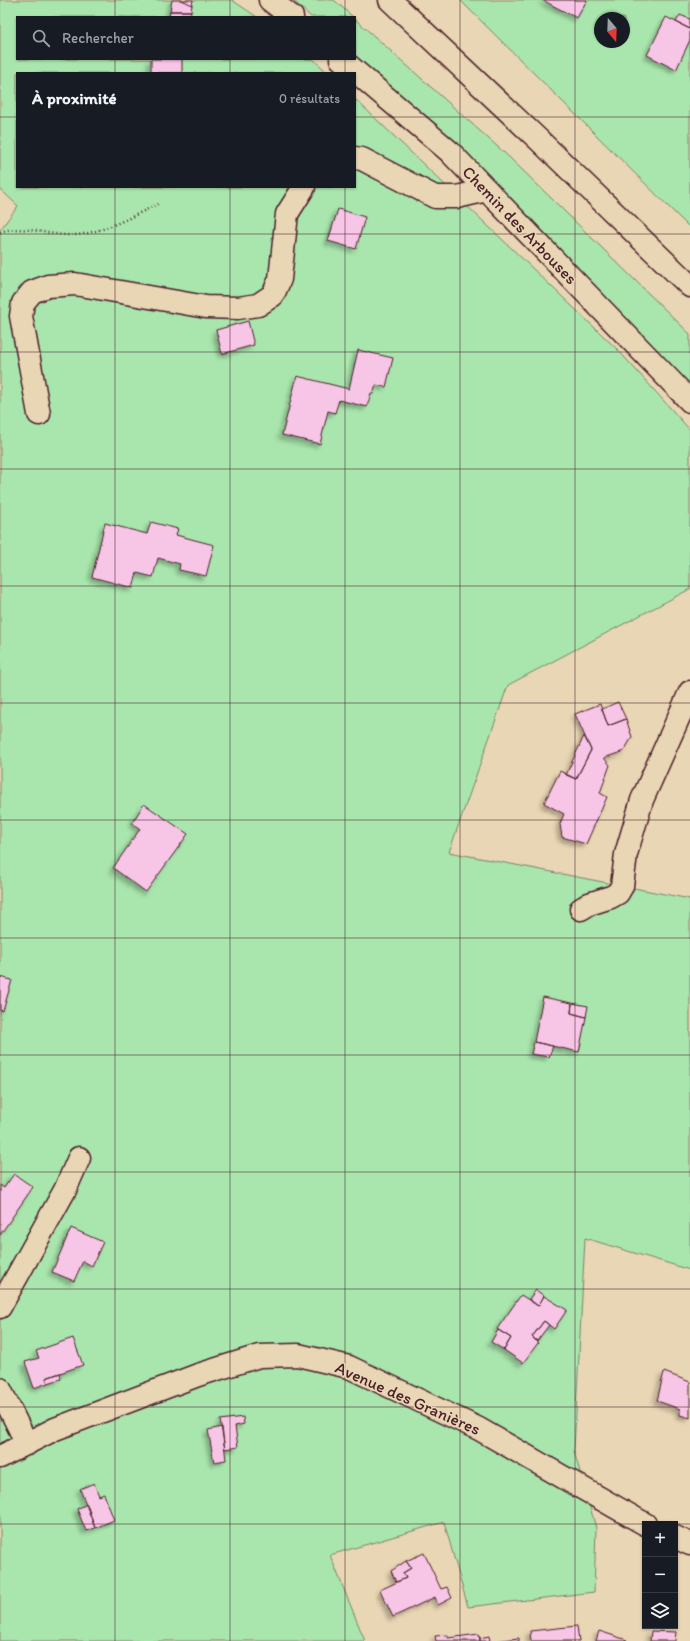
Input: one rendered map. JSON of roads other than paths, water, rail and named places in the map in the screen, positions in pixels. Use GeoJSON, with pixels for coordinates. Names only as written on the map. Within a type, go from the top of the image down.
{"type":"FeatureCollection","features":[{"type":"Feature","properties":{"kind":"street"},"geometry":{"type":"LineString","coordinates":[[270,0],[291,16]]}},
{"type":"Feature","properties":{"kind":"street"},"geometry":{"type":"LineString","coordinates":[[390,0],[540,141],[690,286]]}},
{"type":"Feature","properties":{"kind":"street","name":"Chemin des Arbouses"},"geometry":{"type":"LineString","coordinates":[[343,60],[450,152],[690,401]]}},
{"type":"Feature","properties":{"kind":"street"},"geometry":{"type":"LineString","coordinates":[[356,158],[362,159],[436,197],[457,198],[487,190]]}},
{"type":"Feature","properties":{"kind":"street"},"geometry":{"type":"LineString","coordinates":[[39,414],[21,316],[23,303],[32,292],[48,286],[75,284],[206,307],[238,308],[258,305],[273,295],[280,279],[287,214],[303,188]]}},
{"type":"Feature","properties":{"kind":"street"},"geometry":{"type":"LineString","coordinates":[[581,909],[589,904],[611,897],[618,893],[622,886],[626,854],[642,800],[690,692]]}},
{"type":"Feature","properties":{"kind":"street"},"geometry":{"type":"LineString","coordinates":[[0,1307],[66,1190],[79,1158]]}},
{"type":"Feature","properties":{"kind":"street","name":"Avenue des Granières"},"geometry":{"type":"LineString","coordinates":[[0,1457],[55,1429],[198,1375],[259,1356],[298,1355],[349,1368],[479,1429],[642,1522]]}},
{"type":"Feature","properties":{"kind":"street"},"geometry":{"type":"LineString","coordinates":[[0,1389],[27,1444]]}},
{"type":"Feature","properties":{"kind":"street"},"geometry":{"type":"LineString","coordinates":[[678,1538],[690,1544]]}}]}
